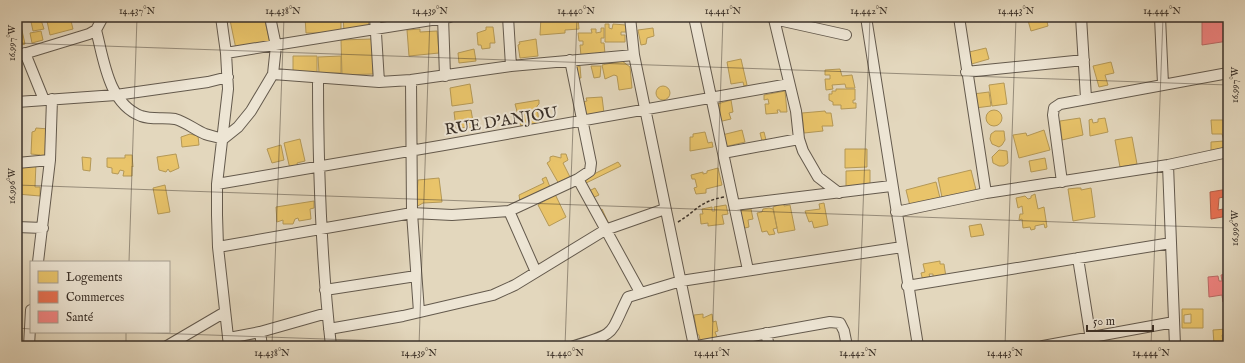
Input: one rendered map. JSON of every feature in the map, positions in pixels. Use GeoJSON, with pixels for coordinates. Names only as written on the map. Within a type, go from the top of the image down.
{"type":"FeatureCollection","features":[{"type":"Feature","properties":{"kind":"street"},"geometry":{"type":"LineString","coordinates":[[103,17],[96,30],[108,75],[116,95],[140,116],[173,119],[205,134],[223,139]]}},
{"type":"Feature","properties":{"kind":"street"},"geometry":{"type":"LineString","coordinates":[[221,17],[228,77],[223,139],[217,184],[218,248],[229,342],[327,313]]}},
{"type":"Feature","properties":{"kind":"street"},"geometry":{"type":"LineString","coordinates":[[223,139],[238,127],[251,111],[273,74],[276,46],[270,17]]}},
{"type":"Feature","properties":{"kind":"street"},"geometry":{"type":"LineString","coordinates":[[375,17],[379,82]]}},
{"type":"Feature","properties":{"kind":"street"},"geometry":{"type":"LineString","coordinates":[[226,53],[376,30],[445,17],[444,76]]}},
{"type":"Feature","properties":{"kind":"street"},"geometry":{"type":"LineString","coordinates":[[508,17],[511,66]]}},
{"type":"Feature","properties":{"kind":"street"},"geometry":{"type":"LineString","coordinates":[[630,17],[634,55],[644,109],[695,346],[830,322],[840,323],[844,331],[847,346]]}},
{"type":"Feature","properties":{"kind":"street"},"geometry":{"type":"LineString","coordinates":[[694,17],[748,270]]}},
{"type":"Feature","properties":{"kind":"street"},"geometry":{"type":"LineString","coordinates":[[866,17],[891,186],[918,346]]}},
{"type":"Feature","properties":{"kind":"street"},"geometry":{"type":"LineString","coordinates":[[959,17],[966,72],[986,193]]}},
{"type":"Feature","properties":{"kind":"street"},"geometry":{"type":"LineString","coordinates":[[1081,17],[1086,98]]}},
{"type":"Feature","properties":{"kind":"street"},"geometry":{"type":"LineString","coordinates":[[1160,17],[1163,84]]}},
{"type":"Feature","properties":{"kind":"street"},"geometry":{"type":"LineString","coordinates":[[839,193],[818,177],[803,151],[799,139],[796,111],[772,18],[846,34]]}},
{"type":"Feature","properties":{"kind":"street"},"geometry":{"type":"LineString","coordinates":[[38,261],[50,160],[48,100],[21,55],[96,30]]}},
{"type":"Feature","properties":{"kind":"street"},"geometry":{"type":"LineString","coordinates":[[273,74],[379,82],[411,80],[511,66],[634,55]]}},
{"type":"Feature","properties":{"kind":"street"},"geometry":{"type":"LineString","coordinates":[[218,248],[412,213],[452,215],[509,211],[578,178],[590,171],[592,167],[584,122],[570,60]]}},
{"type":"Feature","properties":{"kind":"street"},"geometry":{"type":"LineString","coordinates":[[966,72],[1084,60]]}},
{"type":"Feature","properties":{"kind":"street"},"geometry":{"type":"LineString","coordinates":[[1062,182],[1053,115],[1054,108],[1060,104],[1228,73]]}},
{"type":"Feature","properties":{"kind":"street"},"geometry":{"type":"LineString","coordinates":[[17,102],[116,95],[208,82],[228,77]]}},
{"type":"Feature","properties":{"kind":"street"},"geometry":{"type":"LineString","coordinates":[[318,78],[318,167],[325,290],[330,346]]}},
{"type":"Feature","properties":{"kind":"street"},"geometry":{"type":"LineString","coordinates":[[411,80],[412,213],[419,312]]}},
{"type":"Feature","properties":{"kind":"street","name":"RUE D’ANJOU"},"geometry":{"type":"LineString","coordinates":[[217,184],[584,122],[644,109],[789,84]]}},
{"type":"Feature","properties":{"kind":"street"},"geometry":{"type":"LineString","coordinates":[[723,153],[799,139]]}},
{"type":"Feature","properties":{"kind":"street"},"geometry":{"type":"LineString","coordinates":[[896,212],[986,193],[1168,165],[1228,152]]}},
{"type":"Feature","properties":{"kind":"street"},"geometry":{"type":"LineString","coordinates":[[17,163],[50,160]]}},
{"type":"Feature","properties":{"kind":"street"},"geometry":{"type":"LineString","coordinates":[[1168,165],[1175,346]]}},
{"type":"Feature","properties":{"kind":"street"},"geometry":{"type":"LineString","coordinates":[[578,178],[640,292]]}},
{"type":"Feature","properties":{"kind":"street"},"geometry":{"type":"LineString","coordinates":[[733,200],[839,193],[891,186]]}},
{"type":"Feature","properties":{"kind":"street"},"geometry":{"type":"LineString","coordinates":[[329,329],[419,312],[493,295],[515,285],[605,230],[666,209]]}},
{"type":"Feature","properties":{"kind":"street"},"geometry":{"type":"LineString","coordinates":[[509,211],[536,272]]}},
{"type":"Feature","properties":{"kind":"street"},"geometry":{"type":"LineString","coordinates":[[17,228],[43,228]]}},
{"type":"Feature","properties":{"kind":"street"},"geometry":{"type":"LineString","coordinates":[[907,286],[1171,243]]}},
{"type":"Feature","properties":{"kind":"street"},"geometry":{"type":"LineString","coordinates":[[574,346],[610,333],[619,319],[628,297],[640,292],[680,281],[902,247]]}},
{"type":"Feature","properties":{"kind":"street"},"geometry":{"type":"LineString","coordinates":[[1078,258],[1092,342]]}},
{"type":"Feature","properties":{"kind":"street"},"geometry":{"type":"LineString","coordinates":[[325,290],[416,276]]}},
{"type":"Feature","properties":{"kind":"street"},"geometry":{"type":"LineString","coordinates":[[168,346],[225,312]]}},
{"type":"Feature","properties":{"kind":"street"},"geometry":{"type":"LineString","coordinates":[[1043,346],[1092,342],[1174,322]]}},
{"type":"Feature","properties":{"kind":"street"},"geometry":{"type":"LineString","coordinates":[[29,346],[30,328]]}},
{"type":"Feature","properties":{"kind":"street"},"geometry":{"type":"LineString","coordinates":[[260,332],[262,346]]}},
{"type":"Feature","properties":{"kind":"street"},"geometry":{"type":"LineString","coordinates":[[766,333],[769,346]]}},
{"type":"Feature","properties":{"kind":"path"},"geometry":{"type":"LineString","coordinates":[[669,228],[688,216],[698,206],[709,200],[733,200]]}},
{"type":"Feature","properties":{"kind":"building: Logements"},"geometry":{"type":"Polygon","coordinates":[[[17,17],[19,17],[25,44],[17,46],[17,17]]]}},
{"type":"Feature","properties":{"kind":"building: Logements"},"geometry":{"type":"Polygon","coordinates":[[[30,17],[40,17],[44,29],[33,31],[30,17]]]}},
{"type":"Feature","properties":{"kind":"building: Logements"},"geometry":{"type":"Polygon","coordinates":[[[44,17],[70,17],[73,29],[50,35],[47,21],[45,21],[44,17]]]}},
{"type":"Feature","properties":{"kind":"building: Logements"},"geometry":{"type":"Polygon","coordinates":[[[243,17],[264,17],[270,42],[236,49],[230,20],[243,17]]]}},
{"type":"Feature","properties":{"kind":"building: Logements"},"geometry":{"type":"Polygon","coordinates":[[[305,17],[341,17],[341,33],[306,33],[305,17]]]}},
{"type":"Feature","properties":{"kind":"building: Logements"},"geometry":{"type":"Polygon","coordinates":[[[343,17],[368,17],[369,29],[344,31],[343,17]]]}},
{"type":"Feature","properties":{"kind":"building: Logements"},"geometry":{"type":"Polygon","coordinates":[[[383,17],[410,17],[410,19],[383,22],[383,17]]]}},
{"type":"Feature","properties":{"kind":"building: Logements"},"geometry":{"type":"Polygon","coordinates":[[[541,17],[550,17],[550,21],[561,20],[561,17],[578,18],[579,29],[565,30],[565,33],[540,35],[541,17]]]}},
{"type":"Feature","properties":{"kind":"building: Logements"},"geometry":{"type":"Polygon","coordinates":[[[632,17],[652,17],[652,19],[632,22],[632,17]]]}},
{"type":"Feature","properties":{"kind":"building: Logements"},"geometry":{"type":"Polygon","coordinates":[[[1027,17],[1046,17],[1048,26],[1031,31],[1027,17]]]}},
{"type":"Feature","properties":{"kind":"building: Logements"},"geometry":{"type":"Polygon","coordinates":[[[605,24],[609,24],[609,28],[612,29],[613,24],[626,25],[626,32],[621,32],[621,35],[625,35],[625,42],[605,42],[605,24]]]}},
{"type":"Feature","properties":{"kind":"building: Logements"},"geometry":{"type":"Polygon","coordinates":[[[486,27],[493,27],[495,43],[490,43],[490,48],[482,49],[481,45],[478,45],[477,33],[486,30],[486,27]]]}},
{"type":"Feature","properties":{"kind":"building: Logements"},"geometry":{"type":"Polygon","coordinates":[[[601,28],[604,28],[604,38],[601,38],[601,43],[604,43],[605,54],[581,56],[580,45],[583,45],[583,41],[579,41],[578,33],[592,33],[591,29],[596,29],[596,33],[601,32],[601,28]]]}},
{"type":"Feature","properties":{"kind":"building: Logements"},"geometry":{"type":"Polygon","coordinates":[[[653,28],[654,36],[647,38],[646,44],[641,45],[638,30],[653,28]]]}},
{"type":"Feature","properties":{"kind":"building: Logements"},"geometry":{"type":"Polygon","coordinates":[[[420,29],[420,32],[437,31],[439,53],[409,56],[407,30],[420,29]]]}},
{"type":"Feature","properties":{"kind":"building: Logements"},"geometry":{"type":"Polygon","coordinates":[[[41,31],[43,40],[32,43],[30,33],[41,31]]]}},
{"type":"Feature","properties":{"kind":"building: Logements"},"geometry":{"type":"Polygon","coordinates":[[[372,39],[373,74],[342,75],[341,40],[372,39]]]}},
{"type":"Feature","properties":{"kind":"building: Logements"},"geometry":{"type":"Polygon","coordinates":[[[536,39],[538,56],[520,58],[519,42],[536,39]]]}},
{"type":"Feature","properties":{"kind":"building: Logements"},"geometry":{"type":"Polygon","coordinates":[[[986,48],[989,59],[968,65],[965,53],[986,48]]]}},
{"type":"Feature","properties":{"kind":"building: Logements"},"geometry":{"type":"Polygon","coordinates":[[[474,49],[476,61],[459,63],[458,53],[474,49]]]}},
{"type":"Feature","properties":{"kind":"building: Logements"},"geometry":{"type":"Polygon","coordinates":[[[293,56],[317,56],[317,73],[293,73],[293,56]]]}},
{"type":"Feature","properties":{"kind":"building: Logements"},"geometry":{"type":"Polygon","coordinates":[[[341,56],[341,73],[319,73],[318,57],[341,56]]]}},
{"type":"Feature","properties":{"kind":"building: Logements"},"geometry":{"type":"Polygon","coordinates":[[[741,59],[747,85],[744,86],[743,82],[731,84],[727,62],[741,59]]]}},
{"type":"Feature","properties":{"kind":"building: Logements"},"geometry":{"type":"Polygon","coordinates":[[[622,61],[630,67],[632,88],[619,90],[617,76],[614,75],[605,79],[602,65],[622,61]]]}},
{"type":"Feature","properties":{"kind":"building: Logements"},"geometry":{"type":"Polygon","coordinates":[[[1111,62],[1114,73],[1105,75],[1108,85],[1099,87],[1093,66],[1111,62]]]}},
{"type":"Feature","properties":{"kind":"building: Logements"},"geometry":{"type":"Polygon","coordinates":[[[575,66],[580,66],[581,78],[576,78],[575,66]]]}},
{"type":"Feature","properties":{"kind":"building: Logements"},"geometry":{"type":"Polygon","coordinates":[[[591,66],[601,66],[600,77],[594,78],[591,66]]]}},
{"type":"Feature","properties":{"kind":"building: Logements"},"geometry":{"type":"Polygon","coordinates":[[[840,69],[842,76],[852,75],[855,88],[846,88],[845,84],[832,85],[833,89],[826,90],[825,79],[830,79],[830,75],[825,75],[825,70],[840,69]]]}},
{"type":"Feature","properties":{"kind":"building: Logements"},"geometry":{"type":"Polygon","coordinates":[[[1004,83],[1007,104],[992,106],[989,85],[1004,83]]]}},
{"type":"Feature","properties":{"kind":"building: Logements"},"geometry":{"type":"Polygon","coordinates":[[[470,84],[473,103],[452,106],[450,88],[470,84]]]}},
{"type":"Feature","properties":{"kind":"building: Logements"},"geometry":{"type":"Polygon","coordinates":[[[660,86],[666,86],[670,90],[670,96],[666,100],[660,100],[656,96],[656,90],[660,86]]]}},
{"type":"Feature","properties":{"kind":"building: Logements"},"geometry":{"type":"Polygon","coordinates":[[[836,89],[855,89],[855,100],[853,100],[853,103],[856,103],[856,108],[841,109],[841,105],[833,105],[833,102],[829,100],[829,94],[832,94],[832,91],[836,91],[836,89]]]}},
{"type":"Feature","properties":{"kind":"building: Logements"},"geometry":{"type":"Polygon","coordinates":[[[785,91],[787,112],[780,112],[780,110],[777,110],[778,113],[766,114],[765,104],[769,104],[768,99],[764,100],[764,95],[785,91]]]}},
{"type":"Feature","properties":{"kind":"building: Logements"},"geometry":{"type":"Polygon","coordinates":[[[989,92],[991,106],[975,108],[973,94],[989,92]]]}},
{"type":"Feature","properties":{"kind":"building: Logements"},"geometry":{"type":"Polygon","coordinates":[[[602,97],[604,113],[586,118],[582,102],[587,101],[586,98],[602,97]]]}},
{"type":"Feature","properties":{"kind":"building: Logements"},"geometry":{"type":"Polygon","coordinates":[[[539,100],[539,104],[537,106],[539,123],[521,126],[515,104],[539,100]]]}},
{"type":"Feature","properties":{"kind":"building: Logements"},"geometry":{"type":"Polygon","coordinates":[[[731,100],[733,112],[729,113],[731,119],[718,122],[714,105],[731,100]]]}},
{"type":"Feature","properties":{"kind":"building: Logements"},"geometry":{"type":"Polygon","coordinates":[[[471,110],[474,127],[456,128],[454,112],[471,110]]]}},
{"type":"Feature","properties":{"kind":"building: Logements"},"geometry":{"type":"Polygon","coordinates":[[[994,110],[1001,115],[1002,118],[997,125],[994,126],[987,121],[986,118],[991,111],[994,110]]]}},
{"type":"Feature","properties":{"kind":"building: Logements"},"geometry":{"type":"Polygon","coordinates":[[[825,111],[826,113],[831,113],[833,126],[822,126],[823,131],[804,133],[802,113],[825,111]]]}},
{"type":"Feature","properties":{"kind":"building: Logements"},"geometry":{"type":"Polygon","coordinates":[[[1080,118],[1083,135],[1062,140],[1060,121],[1080,118]]]}},
{"type":"Feature","properties":{"kind":"building: Logements"},"geometry":{"type":"Polygon","coordinates":[[[1105,118],[1108,132],[1090,136],[1089,120],[1092,119],[1093,123],[1098,122],[1098,119],[1105,118]]]}},
{"type":"Feature","properties":{"kind":"building: Logements"},"geometry":{"type":"Polygon","coordinates":[[[1211,120],[1228,120],[1228,151],[1211,154],[1211,142],[1224,141],[1222,134],[1212,134],[1211,120]]]}},
{"type":"Feature","properties":{"kind":"building: Logements"},"geometry":{"type":"Polygon","coordinates":[[[36,128],[49,129],[45,158],[39,157],[40,155],[31,154],[32,132],[35,131],[36,128]]]}},
{"type":"Feature","properties":{"kind":"building: Logements"},"geometry":{"type":"Polygon","coordinates":[[[742,130],[745,142],[724,147],[722,135],[742,130]]]}},
{"type":"Feature","properties":{"kind":"building: Logements"},"geometry":{"type":"Polygon","coordinates":[[[1044,130],[1050,150],[1019,158],[1013,135],[1026,133],[1027,136],[1044,130]]]}},
{"type":"Feature","properties":{"kind":"building: Logements"},"geometry":{"type":"Polygon","coordinates":[[[995,131],[1004,131],[1005,140],[999,147],[992,144],[990,139],[991,134],[995,131]]]}},
{"type":"Feature","properties":{"kind":"building: Logements"},"geometry":{"type":"Polygon","coordinates":[[[705,132],[708,143],[712,142],[713,147],[690,151],[690,137],[693,137],[693,134],[705,132]]]}},
{"type":"Feature","properties":{"kind":"building: Logements"},"geometry":{"type":"Polygon","coordinates":[[[764,132],[766,140],[762,141],[760,133],[764,132]]]}},
{"type":"Feature","properties":{"kind":"building: Logements"},"geometry":{"type":"Polygon","coordinates":[[[190,134],[198,136],[199,145],[182,147],[181,137],[190,134]]]}},
{"type":"Feature","properties":{"kind":"building: Logements"},"geometry":{"type":"Polygon","coordinates":[[[1132,137],[1137,164],[1120,167],[1115,140],[1132,137]]]}},
{"type":"Feature","properties":{"kind":"building: Logements"},"geometry":{"type":"Polygon","coordinates":[[[300,139],[305,161],[297,163],[298,167],[290,169],[284,143],[300,139]]]}},
{"type":"Feature","properties":{"kind":"building: Logements"},"geometry":{"type":"Polygon","coordinates":[[[281,145],[284,160],[272,163],[267,149],[281,145]]]}},
{"type":"Feature","properties":{"kind":"building: Logements"},"geometry":{"type":"Polygon","coordinates":[[[845,149],[867,149],[867,167],[845,168],[845,149]]]}},
{"type":"Feature","properties":{"kind":"building: Logements"},"geometry":{"type":"Polygon","coordinates":[[[999,150],[1007,151],[1008,163],[1004,166],[999,166],[993,163],[992,157],[999,150]]]}},
{"type":"Feature","properties":{"kind":"building: Logements"},"geometry":{"type":"Polygon","coordinates":[[[176,154],[179,168],[170,172],[168,169],[166,172],[159,170],[157,157],[176,154]]]}},
{"type":"Feature","properties":{"kind":"building: Logements"},"geometry":{"type":"Polygon","coordinates":[[[561,154],[566,154],[568,160],[563,163],[570,177],[559,184],[547,163],[550,161],[550,157],[553,156],[561,158],[561,154]]]}},
{"type":"Feature","properties":{"kind":"building: Logements"},"geometry":{"type":"Polygon","coordinates":[[[125,155],[132,155],[132,176],[123,176],[124,171],[120,170],[118,174],[112,173],[112,168],[107,167],[107,158],[125,158],[125,155]]]}},
{"type":"Feature","properties":{"kind":"building: Logements"},"geometry":{"type":"Polygon","coordinates":[[[82,157],[91,158],[90,171],[83,170],[82,157]]]}},
{"type":"Feature","properties":{"kind":"building: Logements"},"geometry":{"type":"Polygon","coordinates":[[[1045,158],[1047,169],[1031,172],[1029,161],[1045,158]]]}},
{"type":"Feature","properties":{"kind":"building: Logements"},"geometry":{"type":"Polygon","coordinates":[[[618,162],[621,166],[584,184],[582,180],[618,162]]]}},
{"type":"Feature","properties":{"kind":"building: Logements"},"geometry":{"type":"Polygon","coordinates":[[[36,163],[35,187],[40,187],[40,196],[17,194],[20,164],[36,163]]]}},
{"type":"Feature","properties":{"kind":"building: Logements"},"geometry":{"type":"Polygon","coordinates":[[[718,168],[722,185],[706,189],[706,193],[696,194],[694,188],[697,187],[695,179],[692,179],[691,175],[703,172],[703,174],[707,173],[707,171],[718,168]]]}},
{"type":"Feature","properties":{"kind":"building: Logements"},"geometry":{"type":"Polygon","coordinates":[[[870,170],[870,187],[846,187],[846,171],[870,170]]]}},
{"type":"Feature","properties":{"kind":"building: Logements"},"geometry":{"type":"Polygon","coordinates":[[[971,170],[977,194],[943,202],[938,178],[971,170]]]}},
{"type":"Feature","properties":{"kind":"building: Logements"},"geometry":{"type":"Polygon","coordinates":[[[546,177],[550,187],[520,202],[519,195],[544,183],[542,179],[546,177]]]}},
{"type":"Feature","properties":{"kind":"building: Logements"},"geometry":{"type":"Polygon","coordinates":[[[439,178],[442,202],[423,203],[416,207],[418,180],[439,178]]]}},
{"type":"Feature","properties":{"kind":"building: Logements"},"geometry":{"type":"Polygon","coordinates":[[[936,182],[940,198],[910,206],[906,190],[936,182]]]}},
{"type":"Feature","properties":{"kind":"building: Logements"},"geometry":{"type":"Polygon","coordinates":[[[165,185],[170,212],[158,214],[153,188],[165,185]]]}},
{"type":"Feature","properties":{"kind":"building: Logements"},"geometry":{"type":"Polygon","coordinates":[[[595,188],[599,195],[590,199],[587,192],[595,188]]]}},
{"type":"Feature","properties":{"kind":"building: Logements"},"geometry":{"type":"Polygon","coordinates":[[[1081,188],[1081,190],[1091,188],[1095,217],[1073,221],[1068,189],[1081,188]]]}},
{"type":"Feature","properties":{"kind":"building: Logements"},"geometry":{"type":"Polygon","coordinates":[[[555,194],[566,217],[549,226],[538,205],[555,194]]]}},
{"type":"Feature","properties":{"kind":"building: Logements"},"geometry":{"type":"Polygon","coordinates":[[[1035,194],[1038,209],[1044,207],[1047,227],[1045,228],[1044,224],[1035,226],[1035,229],[1031,230],[1030,227],[1023,228],[1022,219],[1019,220],[1020,214],[1023,214],[1022,206],[1018,208],[1016,198],[1025,196],[1028,199],[1035,194]]]}},
{"type":"Feature","properties":{"kind":"building: Logements"},"geometry":{"type":"Polygon","coordinates":[[[314,201],[314,208],[310,209],[311,219],[299,221],[298,218],[295,219],[293,224],[283,224],[283,220],[277,222],[276,207],[314,201]]]}},
{"type":"Feature","properties":{"kind":"building: Logements"},"geometry":{"type":"Polygon","coordinates":[[[784,203],[784,206],[790,205],[795,230],[778,233],[773,207],[784,203]]]}},
{"type":"Feature","properties":{"kind":"building: Logements"},"geometry":{"type":"Polygon","coordinates":[[[824,203],[828,225],[814,228],[812,221],[809,222],[805,211],[820,209],[819,204],[824,203]]]}},
{"type":"Feature","properties":{"kind":"building: Logements"},"geometry":{"type":"Polygon","coordinates":[[[726,205],[728,214],[722,215],[724,224],[708,226],[708,223],[701,224],[700,214],[703,214],[702,209],[712,207],[712,211],[715,211],[714,207],[726,205]]]}},
{"type":"Feature","properties":{"kind":"building: Logements"},"geometry":{"type":"Polygon","coordinates":[[[602,209],[608,222],[604,225],[597,212],[602,209]]]}},
{"type":"Feature","properties":{"kind":"building: Logements"},"geometry":{"type":"Polygon","coordinates":[[[751,209],[753,219],[748,220],[749,227],[741,229],[737,211],[751,209]]]}},
{"type":"Feature","properties":{"kind":"building: Logements"},"geometry":{"type":"Polygon","coordinates":[[[763,209],[773,209],[777,228],[773,229],[775,234],[769,235],[767,231],[762,232],[757,213],[762,212],[763,209]]]}},
{"type":"Feature","properties":{"kind":"building: Logements"},"geometry":{"type":"Polygon","coordinates":[[[981,224],[984,235],[971,237],[969,226],[981,224]]]}},
{"type":"Feature","properties":{"kind":"building: Logements"},"geometry":{"type":"Polygon","coordinates":[[[940,261],[940,264],[944,264],[946,277],[933,280],[933,274],[929,274],[931,280],[923,281],[921,273],[925,272],[923,264],[940,261]]]}},
{"type":"Feature","properties":{"kind":"building: Logements"},"geometry":{"type":"Polygon","coordinates":[[[1182,309],[1203,309],[1203,328],[1182,328],[1182,309]],[[1191,314],[1184,315],[1184,323],[1191,323],[1191,314]]]}},
{"type":"Feature","properties":{"kind":"building: Logements"},"geometry":{"type":"Polygon","coordinates":[[[703,314],[703,318],[712,314],[713,322],[716,321],[718,331],[715,332],[717,337],[714,340],[700,340],[699,335],[697,334],[694,315],[703,314]]]}},
{"type":"Feature","properties":{"kind":"building: Logements"},"geometry":{"type":"Polygon","coordinates":[[[1227,329],[1228,334],[1222,335],[1223,343],[1214,344],[1213,330],[1227,329]]]}},
{"type":"Feature","properties":{"kind":"building: Commerces"},"geometry":{"type":"Polygon","coordinates":[[[1228,189],[1228,196],[1219,198],[1218,210],[1228,208],[1228,216],[1211,219],[1210,192],[1228,189]]]}},
{"type":"Feature","properties":{"kind":"building: Santé"},"geometry":{"type":"Polygon","coordinates":[[[1228,17],[1228,41],[1202,45],[1202,19],[1228,17]]]}},
{"type":"Feature","properties":{"kind":"building: Santé"},"geometry":{"type":"Polygon","coordinates":[[[1228,274],[1228,301],[1223,302],[1222,295],[1209,297],[1208,277],[1218,276],[1219,281],[1222,281],[1221,275],[1228,274]]]}}]}
